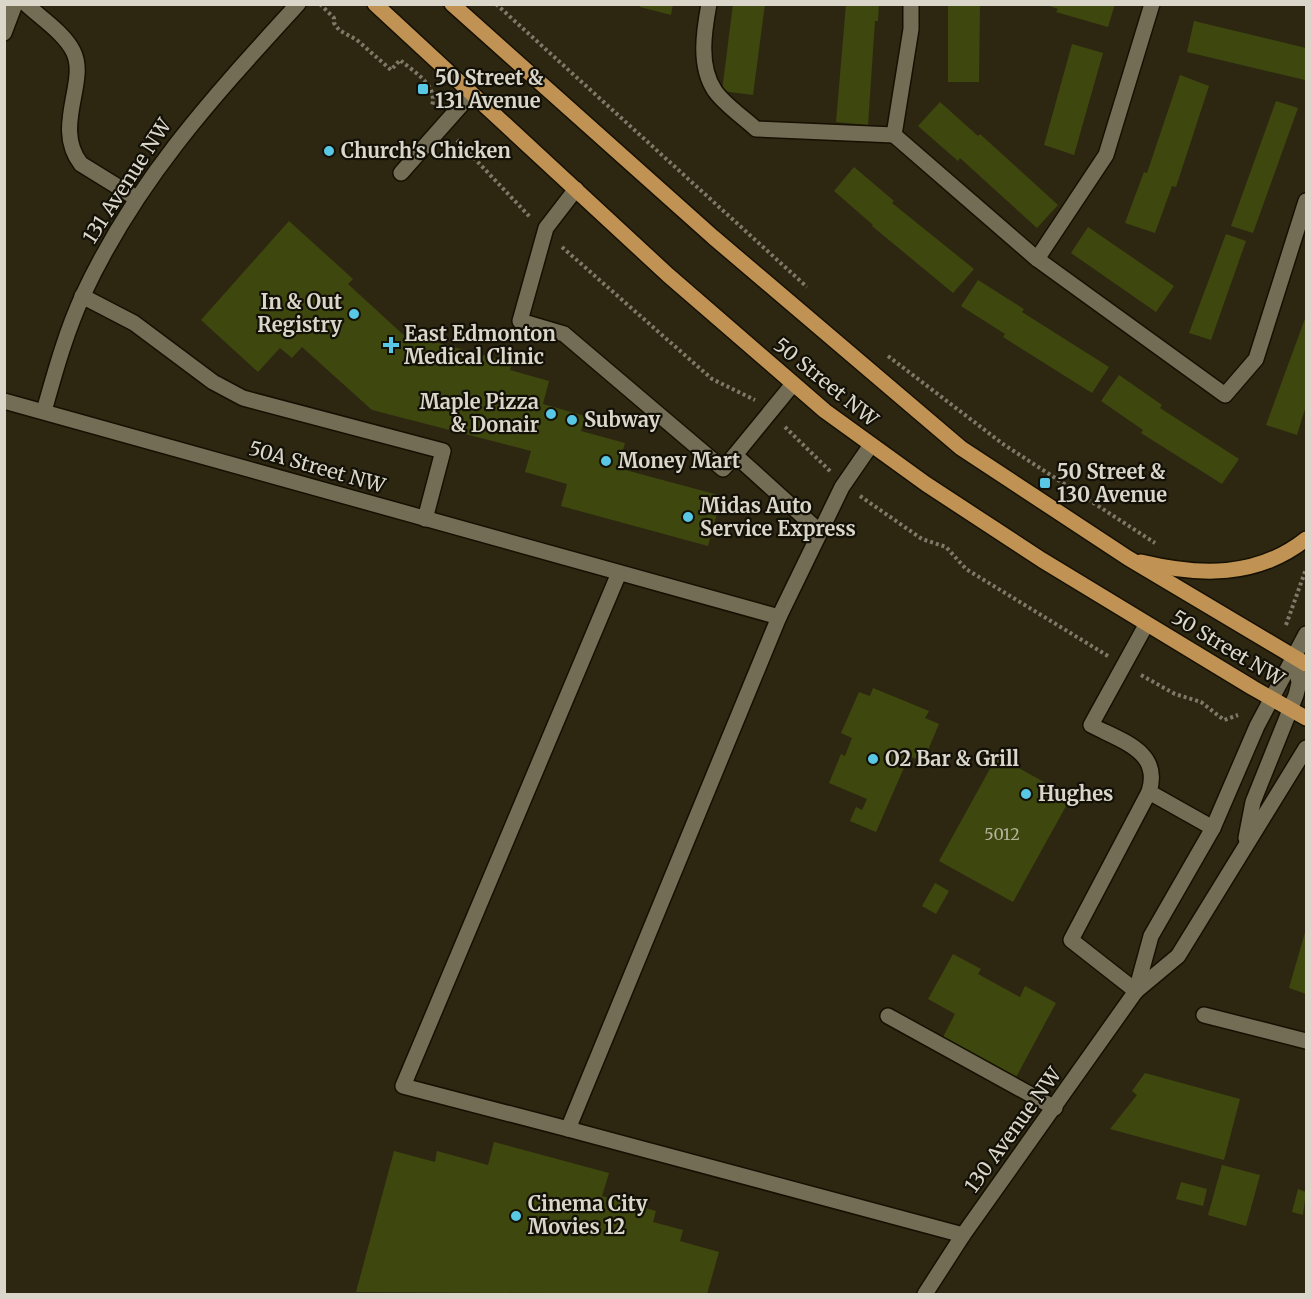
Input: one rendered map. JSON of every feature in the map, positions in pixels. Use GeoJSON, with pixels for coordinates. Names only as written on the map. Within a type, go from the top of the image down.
{"type":"FeatureCollection","features":[{"type":"Feature","properties":{"kind":"main road","name":"50 Street NW"},"geometry":{"type":"LineString","coordinates":[[375,4],[471,94],[793,384],[871,445],[985,523],[1146,625],[1306,718]]}},
{"type":"Feature","properties":{"kind":"main road","name":"50 Street NW"},"geometry":{"type":"LineString","coordinates":[[452,4],[889,389],[961,448],[1128,558],[1300,661]]}},
{"type":"Feature","properties":{"kind":"main road"},"geometry":{"type":"LineString","coordinates":[[1128,558],[1194,572],[1238,570],[1280,556],[1306,538]]}},
{"type":"Feature","properties":{"kind":"street"},"geometry":{"type":"LineString","coordinates":[[4,33],[15,4]]}},
{"type":"Feature","properties":{"kind":"street"},"geometry":{"type":"LineString","coordinates":[[27,4],[67,42],[77,62],[70,122],[70,141],[75,156],[81,164],[136,198]]}},
{"type":"Feature","properties":{"kind":"street","name":"131 Avenue NW"},"geometry":{"type":"LineString","coordinates":[[44,411],[62,349],[82,296],[104,252],[136,198],[198,114],[298,4]]}},
{"type":"Feature","properties":{"kind":"street"},"geometry":{"type":"LineString","coordinates":[[709,4],[704,33],[705,63],[708,72],[715,90],[756,129],[894,135],[1037,259],[1225,395],[1256,359],[1306,201]]}},
{"type":"Feature","properties":{"kind":"street"},"geometry":{"type":"LineString","coordinates":[[894,135],[911,29],[911,4]]}},
{"type":"Feature","properties":{"kind":"street"},"geometry":{"type":"LineString","coordinates":[[1037,259],[1106,155],[1152,4]]}},
{"type":"Feature","properties":{"kind":"street"},"geometry":{"type":"LineString","coordinates":[[401,173],[471,94]]}},
{"type":"Feature","properties":{"kind":"street"},"geometry":{"type":"LineString","coordinates":[[576,189],[544,232],[520,321],[564,334],[723,469],[793,384]]}},
{"type":"Feature","properties":{"kind":"street"},"geometry":{"type":"LineString","coordinates":[[82,296],[134,323],[213,382],[243,398],[443,451],[425,519]]}},
{"type":"Feature","properties":{"kind":"street","name":"50A Street NW"},"geometry":{"type":"LineString","coordinates":[[4,401],[778,617]]}},
{"type":"Feature","properties":{"kind":"street"},"geometry":{"type":"LineString","coordinates":[[568,1129],[778,617],[819,531],[844,485],[871,445]]}},
{"type":"Feature","properties":{"kind":"street"},"geometry":{"type":"LineString","coordinates":[[735,455],[819,531]]}},
{"type":"Feature","properties":{"kind":"street"},"geometry":{"type":"LineString","coordinates":[[619,573],[404,1086],[963,1235]]}},
{"type":"Feature","properties":{"kind":"street"},"geometry":{"type":"LineString","coordinates":[[1137,991],[1071,940],[1149,792],[1153,771],[1147,759],[1091,725],[1146,625]]}},
{"type":"Feature","properties":{"kind":"street","name":"130 Avenue NW"},"geometry":{"type":"LineString","coordinates":[[1137,991],[1151,936],[1213,828],[1271,699],[1300,661],[1306,634]]}},
{"type":"Feature","properties":{"kind":"street"},"geometry":{"type":"LineString","coordinates":[[1244,850],[1253,802],[1299,683],[1300,661]]}},
{"type":"Feature","properties":{"kind":"street","name":"130 Avenue NW"},"geometry":{"type":"LineString","coordinates":[[925,1294],[963,1235],[1137,991],[1178,956],[1306,748]]}},
{"type":"Feature","properties":{"kind":"street"},"geometry":{"type":"LineString","coordinates":[[1149,792],[1213,828]]}},
{"type":"Feature","properties":{"kind":"street"},"geometry":{"type":"LineString","coordinates":[[1204,1015],[1306,1041]]}},
{"type":"Feature","properties":{"kind":"street"},"geometry":{"type":"LineString","coordinates":[[888,1016],[1055,1107]]}},
{"type":"Feature","properties":{"kind":"path"},"geometry":{"type":"LineString","coordinates":[[320,4],[334,18],[334,23],[339,30],[357,40],[392,70],[400,60],[428,84],[434,95],[429,113],[544,232],[712,379],[747,394],[770,412],[844,485],[922,539],[946,547],[966,569],[1123,665],[1175,694],[1201,702],[1224,720],[1238,715]]}},
{"type":"Feature","properties":{"kind":"path"},"geometry":{"type":"LineString","coordinates":[[496,4],[815,295]]}},
{"type":"Feature","properties":{"kind":"path"},"geometry":{"type":"LineString","coordinates":[[884,353],[1004,444],[1160,546]]}},
{"type":"Feature","properties":{"kind":"path"},"geometry":{"type":"LineString","coordinates":[[1286,625],[1306,569]]}},
{"type":"Feature","properties":{"kind":"path"},"geometry":{"type":"LineString","coordinates":[[1274,625],[1286,625],[1306,634]]}},
{"type":"Feature","properties":{"kind":"building"},"geometry":{"type":"Polygon","coordinates":[[[640,4],[673,4],[671,15],[640,7],[640,4]]]}},
{"type":"Feature","properties":{"kind":"building"},"geometry":{"type":"Polygon","coordinates":[[[733,4],[765,4],[753,95],[722,91],[733,4]]]}},
{"type":"Feature","properties":{"kind":"building"},"geometry":{"type":"Polygon","coordinates":[[[846,4],[879,4],[878,21],[875,21],[868,125],[836,122],[846,4]]]}},
{"type":"Feature","properties":{"kind":"building"},"geometry":{"type":"Polygon","coordinates":[[[948,4],[980,4],[979,82],[948,82],[948,4]]]}},
{"type":"Feature","properties":{"kind":"building"},"geometry":{"type":"Polygon","coordinates":[[[1044,4],[1115,4],[1108,27],[1056,12],[1058,9],[1044,4]]]}},
{"type":"Feature","properties":{"kind":"building"},"geometry":{"type":"Polygon","coordinates":[[[1194,21],[1306,48],[1305,80],[1187,52],[1194,21]]]}},
{"type":"Feature","properties":{"kind":"building"},"geometry":{"type":"Polygon","coordinates":[[[1072,44],[1103,53],[1074,155],[1044,145],[1072,44]]]}},
{"type":"Feature","properties":{"kind":"building"},"geometry":{"type":"Polygon","coordinates":[[[1180,75],[1209,86],[1176,187],[1172,186],[1155,233],[1125,223],[1144,172],[1147,173],[1180,75]]]}},
{"type":"Feature","properties":{"kind":"building"},"geometry":{"type":"Polygon","coordinates":[[[1276,101],[1298,108],[1253,233],[1231,226],[1276,101]]]}},
{"type":"Feature","properties":{"kind":"building"},"geometry":{"type":"Polygon","coordinates":[[[940,102],[978,136],[980,134],[1058,205],[1037,228],[960,158],[958,161],[918,126],[940,102]]]}},
{"type":"Feature","properties":{"kind":"building"},"geometry":{"type":"Polygon","coordinates":[[[854,167],[894,201],[892,203],[974,269],[953,293],[872,226],[834,191],[854,167]]]}},
{"type":"Feature","properties":{"kind":"building"},"geometry":{"type":"Polygon","coordinates":[[[289,221],[353,279],[348,284],[409,340],[413,336],[512,363],[510,370],[549,381],[543,404],[585,416],[581,431],[625,443],[618,468],[722,496],[708,546],[561,506],[567,484],[525,472],[531,451],[372,410],[302,347],[292,358],[280,348],[258,372],[201,320],[289,221]]]}},
{"type":"Feature","properties":{"kind":"building"},"geometry":{"type":"Polygon","coordinates":[[[1088,227],[1174,286],[1156,312],[1071,253],[1088,227]]]}},
{"type":"Feature","properties":{"kind":"building"},"geometry":{"type":"Polygon","coordinates":[[[1226,234],[1246,241],[1211,340],[1189,333],[1226,234]]]}},
{"type":"Feature","properties":{"kind":"building"},"geometry":{"type":"Polygon","coordinates":[[[978,280],[1024,309],[1022,312],[1109,367],[1092,393],[1003,337],[1005,334],[961,306],[978,280]]]}},
{"type":"Feature","properties":{"kind":"building"},"geometry":{"type":"Polygon","coordinates":[[[1306,316],[1306,406],[1297,435],[1266,425],[1306,316]]]}},
{"type":"Feature","properties":{"kind":"building"},"geometry":{"type":"Polygon","coordinates":[[[1119,375],[1162,405],[1160,408],[1239,459],[1222,484],[1141,433],[1143,430],[1101,401],[1119,375]]]}},
{"type":"Feature","properties":{"kind":"building","name":"O2 Bar & Grill"},"geometry":{"type":"Polygon","coordinates":[[[873,688],[929,711],[925,718],[939,724],[923,762],[909,756],[876,832],[850,821],[856,807],[862,810],[867,799],[829,783],[841,754],[845,756],[852,738],[841,733],[859,692],[870,696],[873,688]]]}},
{"type":"Feature","properties":{"kind":"building"},"geometry":{"type":"Polygon","coordinates":[[[997,756],[1071,797],[1013,902],[939,861],[997,756]]]}},
{"type":"Feature","properties":{"kind":"building"},"geometry":{"type":"Polygon","coordinates":[[[935,883],[949,891],[936,914],[922,906],[935,883]]]}},
{"type":"Feature","properties":{"kind":"building"},"geometry":{"type":"Polygon","coordinates":[[[1306,929],[1306,994],[1289,988],[1306,929]]]}},
{"type":"Feature","properties":{"kind":"building"},"geometry":{"type":"Polygon","coordinates":[[[953,954],[981,969],[978,974],[1020,997],[1025,986],[1056,1003],[1015,1079],[942,1039],[955,1014],[928,999],[953,954]]]}},
{"type":"Feature","properties":{"kind":"building"},"geometry":{"type":"Polygon","coordinates":[[[1145,1073],[1240,1099],[1224,1160],[1110,1129],[1137,1095],[1132,1091],[1145,1073]]]}},
{"type":"Feature","properties":{"kind":"building","name":"Cinema City Movies 12"},"geometry":{"type":"Polygon","coordinates":[[[494,1142],[609,1173],[602,1196],[656,1211],[653,1222],[683,1230],[680,1241],[719,1252],[707,1294],[356,1292],[394,1151],[435,1162],[437,1151],[488,1165],[494,1142]]]}},
{"type":"Feature","properties":{"kind":"building"},"geometry":{"type":"Polygon","coordinates":[[[1222,1165],[1260,1175],[1246,1226],[1208,1215],[1222,1165]]]}},
{"type":"Feature","properties":{"kind":"building"},"geometry":{"type":"Polygon","coordinates":[[[1181,1182],[1207,1189],[1203,1206],[1176,1199],[1181,1182]]]}},
{"type":"Feature","properties":{"kind":"building"},"geometry":{"type":"Polygon","coordinates":[[[1298,1189],[1306,1192],[1303,1215],[1292,1212],[1298,1189]]]}},
{"type":"Feature","properties":{"kind":"place","name":"50 Street & 131 Avenue"},"geometry":{"type":"Point","coordinates":[423,89]}},
{"type":"Feature","properties":{"kind":"place","name":"Church's Chicken"},"geometry":{"type":"Point","coordinates":[329,151]}},
{"type":"Feature","properties":{"kind":"place","name":"In & Out Registry"},"geometry":{"type":"Point","coordinates":[354,314]}},
{"type":"Feature","properties":{"kind":"place","name":"East Edmonton Medical Clinic"},"geometry":{"type":"Point","coordinates":[391,345]}},
{"type":"Feature","properties":{"kind":"place","name":"Maple Pizza & Donair"},"geometry":{"type":"Point","coordinates":[551,414]}},
{"type":"Feature","properties":{"kind":"place","name":"Subway"},"geometry":{"type":"Point","coordinates":[572,420]}},
{"type":"Feature","properties":{"kind":"place","name":"Money Mart"},"geometry":{"type":"Point","coordinates":[606,461]}},
{"type":"Feature","properties":{"kind":"place","name":"50 Street & 130 Avenue"},"geometry":{"type":"Point","coordinates":[1045,483]}},
{"type":"Feature","properties":{"kind":"place","name":"Midas Auto Service Express"},"geometry":{"type":"Point","coordinates":[688,517]}},
{"type":"Feature","properties":{"kind":"place","name":"O2 Bar & Grill"},"geometry":{"type":"Point","coordinates":[873,759]}},
{"type":"Feature","properties":{"kind":"place","name":"Hughes"},"geometry":{"type":"Point","coordinates":[1026,794]}},
{"type":"Feature","properties":{"kind":"place","name":"Cinema City Movies 12"},"geometry":{"type":"Point","coordinates":[516,1216]}}]}
